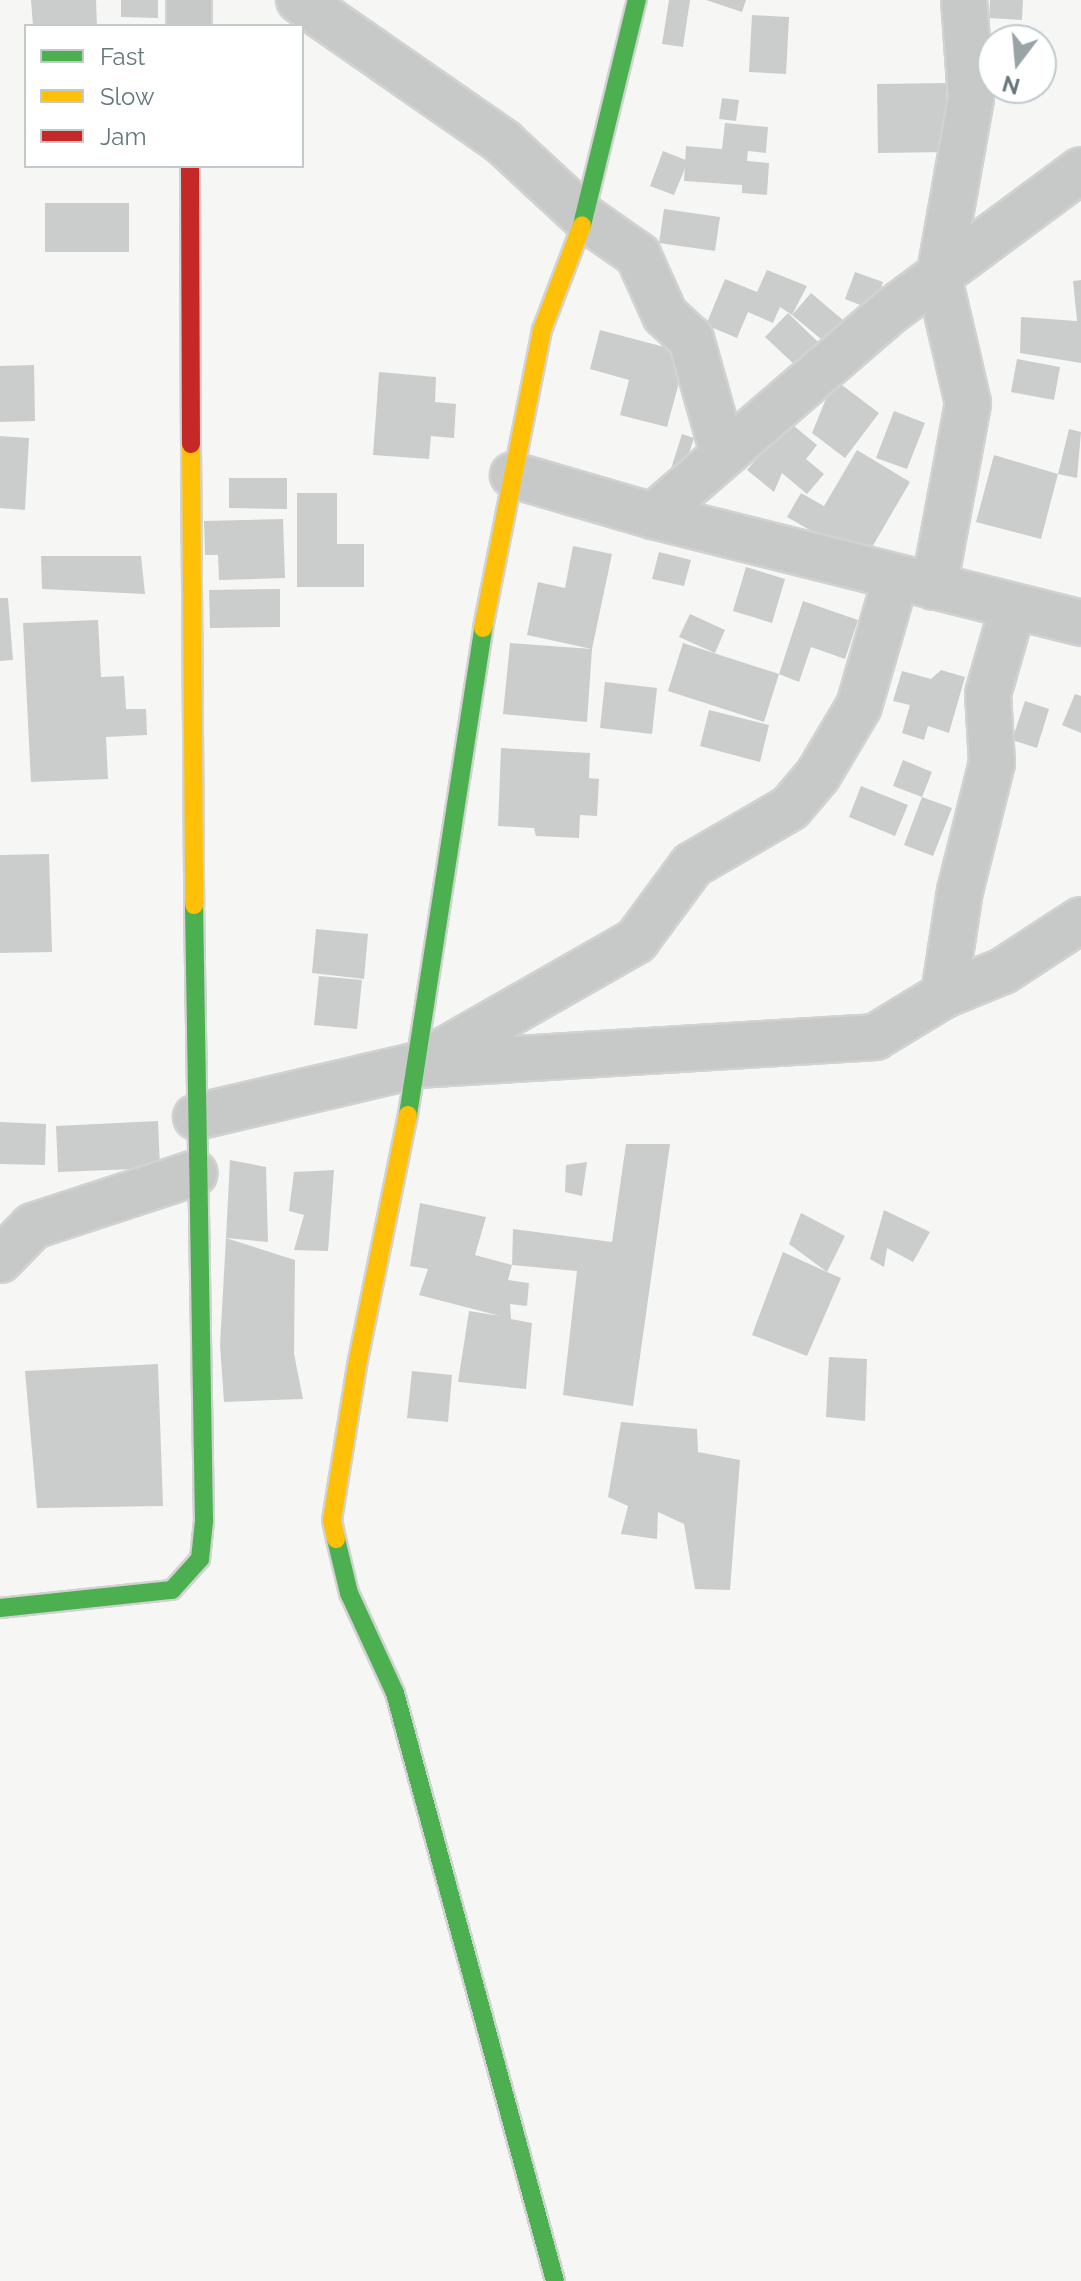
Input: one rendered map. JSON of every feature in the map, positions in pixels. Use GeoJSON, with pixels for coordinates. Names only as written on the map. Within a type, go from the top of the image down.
{"type":"FeatureCollection","features":[{"type":"Feature","properties":{"kind":"street"},"geometry":{"type":"LineString","coordinates":[[189,0],[189,24]]}},
{"type":"Feature","properties":{"kind":"street"},"geometry":{"type":"LineString","coordinates":[[299,0],[503,142],[585,218],[638,255],[665,315],[691,339],[723,453]]}},
{"type":"Feature","properties":{"kind":"street"},"geometry":{"type":"LineString","coordinates":[[555,2281],[395,1693],[349,1593],[332,1520],[358,1360],[418,1065],[469,699],[542,330],[585,218],[637,0]]}},
{"type":"Feature","properties":{"kind":"street"},"geometry":{"type":"LineString","coordinates":[[418,1065],[636,941],[692,865],[790,808],[818,775],[859,706],[915,583],[968,403],[939,278],[971,99],[964,0]]}},
{"type":"Feature","properties":{"kind":"street"},"geometry":{"type":"LineString","coordinates":[[0,1608],[172,1590],[200,1559],[204,1521],[195,1173],[190,168]]}},
{"type":"Feature","properties":{"kind":"street"},"geometry":{"type":"LineString","coordinates":[[653,516],[892,310],[1081,170]]}},
{"type":"Feature","properties":{"kind":"street"},"geometry":{"type":"LineString","coordinates":[[513,475],[653,516],[1081,623]]}},
{"type":"Feature","properties":{"kind":"street"},"geometry":{"type":"LineString","coordinates":[[944,995],[960,891],[992,763],[988,694],[1013,607]]}},
{"type":"Feature","properties":{"kind":"street"},"geometry":{"type":"LineString","coordinates":[[196,1117],[418,1065],[875,1037],[944,995],[1003,971],[1081,920]]}},
{"type":"Feature","properties":{"kind":"street"},"geometry":{"type":"LineString","coordinates":[[0,1260],[33,1226],[195,1173]]}},
{"type":"Feature","properties":{"kind":"building"},"geometry":{"type":"Polygon","coordinates":[[[31,0],[96,0],[97,24],[33,24],[31,0]]]}},
{"type":"Feature","properties":{"kind":"building"},"geometry":{"type":"Polygon","coordinates":[[[121,0],[158,0],[158,18],[121,17],[121,0]]]}},
{"type":"Feature","properties":{"kind":"building"},"geometry":{"type":"Polygon","coordinates":[[[669,0],[690,0],[683,47],[662,44],[669,0]]]}},
{"type":"Feature","properties":{"kind":"building"},"geometry":{"type":"Polygon","coordinates":[[[706,0],[746,0],[742,12],[706,0]]]}},
{"type":"Feature","properties":{"kind":"building"},"geometry":{"type":"Polygon","coordinates":[[[990,0],[1023,0],[1022,20],[989,18],[990,0]]]}},
{"type":"Feature","properties":{"kind":"building"},"geometry":{"type":"Polygon","coordinates":[[[752,15],[789,17],[786,74],[749,72],[752,15]]]}},
{"type":"Feature","properties":{"kind":"building"},"geometry":{"type":"Polygon","coordinates":[[[946,83],[947,152],[878,153],[877,84],[946,83]]]}},
{"type":"Feature","properties":{"kind":"building"},"geometry":{"type":"Polygon","coordinates":[[[722,98],[739,100],[736,121],[719,119],[722,98]]]}},
{"type":"Feature","properties":{"kind":"building"},"geometry":{"type":"Polygon","coordinates":[[[725,123],[768,127],[766,153],[748,151],[747,161],[769,163],[767,195],[742,193],[742,185],[684,181],[686,146],[722,149],[725,123]]]}},
{"type":"Feature","properties":{"kind":"building"},"geometry":{"type":"Polygon","coordinates":[[[663,151],[688,161],[674,195],[650,186],[663,151]]]}},
{"type":"Feature","properties":{"kind":"building"},"geometry":{"type":"Polygon","coordinates":[[[45,203],[129,203],[129,252],[45,252],[45,203]]]}},
{"type":"Feature","properties":{"kind":"building"},"geometry":{"type":"Polygon","coordinates":[[[664,209],[720,217],[715,251],[659,243],[664,209]]]}},
{"type":"Feature","properties":{"kind":"building"},"geometry":{"type":"Polygon","coordinates":[[[767,270],[807,286],[792,315],[780,307],[773,323],[748,312],[737,338],[706,325],[725,279],[757,292],[767,270]]]}},
{"type":"Feature","properties":{"kind":"building"},"geometry":{"type":"Polygon","coordinates":[[[855,272],[883,282],[873,310],[845,299],[855,272]]]}},
{"type":"Feature","properties":{"kind":"building"},"geometry":{"type":"Polygon","coordinates":[[[1081,280],[1081,363],[1020,353],[1021,317],[1077,321],[1073,281],[1081,280]]]}},
{"type":"Feature","properties":{"kind":"building"},"geometry":{"type":"Polygon","coordinates":[[[811,293],[850,326],[832,348],[792,315],[811,293]]]}},
{"type":"Feature","properties":{"kind":"building"},"geometry":{"type":"Polygon","coordinates":[[[788,313],[818,342],[795,365],[765,337],[788,313]]]}},
{"type":"Feature","properties":{"kind":"building"},"geometry":{"type":"Polygon","coordinates":[[[600,330],[687,353],[667,427],[620,415],[629,380],[590,369],[600,330]]]}},
{"type":"Feature","properties":{"kind":"building"},"geometry":{"type":"Polygon","coordinates":[[[1017,359],[1060,367],[1054,400],[1011,392],[1017,359]]]}},
{"type":"Feature","properties":{"kind":"building"},"geometry":{"type":"Polygon","coordinates":[[[34,365],[35,421],[0,422],[0,366],[34,365]]]}},
{"type":"Feature","properties":{"kind":"building"},"geometry":{"type":"Polygon","coordinates":[[[379,372],[436,377],[435,402],[456,404],[454,438],[431,436],[429,459],[373,455],[379,372]]]}},
{"type":"Feature","properties":{"kind":"building"},"geometry":{"type":"Polygon","coordinates":[[[834,379],[879,413],[845,458],[812,433],[834,379]]]}},
{"type":"Feature","properties":{"kind":"building"},"geometry":{"type":"Polygon","coordinates":[[[894,411],[925,423],[907,469],[876,458],[894,411]]]}},
{"type":"Feature","properties":{"kind":"building"},"geometry":{"type":"Polygon","coordinates":[[[788,421],[817,445],[806,459],[824,474],[807,494],[782,473],[774,492],[747,470],[788,421]]]}},
{"type":"Feature","properties":{"kind":"building"},"geometry":{"type":"Polygon","coordinates":[[[1069,429],[1081,432],[1077,478],[1058,474],[1069,429]]]}},
{"type":"Feature","properties":{"kind":"building"},"geometry":{"type":"Polygon","coordinates":[[[682,434],[694,438],[681,479],[669,475],[682,434]]]}},
{"type":"Feature","properties":{"kind":"building"},"geometry":{"type":"Polygon","coordinates":[[[0,436],[29,438],[25,510],[0,508],[0,436]]]}},
{"type":"Feature","properties":{"kind":"building"},"geometry":{"type":"Polygon","coordinates":[[[857,450],[910,482],[864,561],[787,517],[801,493],[824,506],[857,450]]]}},
{"type":"Feature","properties":{"kind":"building"},"geometry":{"type":"Polygon","coordinates":[[[994,455],[1058,474],[1041,539],[976,522],[994,455]]]}},
{"type":"Feature","properties":{"kind":"building"},"geometry":{"type":"Polygon","coordinates":[[[229,478],[287,478],[287,509],[229,508],[229,478]]]}},
{"type":"Feature","properties":{"kind":"building"},"geometry":{"type":"Polygon","coordinates":[[[297,493],[337,493],[337,544],[364,544],[364,587],[297,587],[297,493]]]}},
{"type":"Feature","properties":{"kind":"building"},"geometry":{"type":"Polygon","coordinates":[[[283,519],[285,578],[219,580],[218,555],[205,555],[204,521],[283,519]]]}},
{"type":"Feature","properties":{"kind":"building"},"geometry":{"type":"Polygon","coordinates":[[[573,546],[612,554],[592,649],[527,635],[538,582],[565,588],[573,546]]]}},
{"type":"Feature","properties":{"kind":"building"},"geometry":{"type":"Polygon","coordinates":[[[659,552],[691,560],[684,586],[652,579],[659,552]]]}},
{"type":"Feature","properties":{"kind":"building"},"geometry":{"type":"Polygon","coordinates":[[[41,556],[141,556],[145,594],[42,589],[41,556]]]}},
{"type":"Feature","properties":{"kind":"building"},"geometry":{"type":"Polygon","coordinates":[[[746,567],[785,579],[772,623],[733,611],[746,567]]]}},
{"type":"Feature","properties":{"kind":"building"},"geometry":{"type":"Polygon","coordinates":[[[280,589],[280,627],[210,628],[209,590],[280,589]]]}},
{"type":"Feature","properties":{"kind":"building"},"geometry":{"type":"Polygon","coordinates":[[[0,598],[8,598],[13,660],[0,661],[0,598]]]}},
{"type":"Feature","properties":{"kind":"building"},"geometry":{"type":"Polygon","coordinates":[[[803,601],[858,620],[845,659],[811,647],[799,682],[779,674],[803,601]]]}},
{"type":"Feature","properties":{"kind":"building"},"geometry":{"type":"Polygon","coordinates":[[[690,614],[725,630],[715,653],[679,637],[690,614]]]}},
{"type":"Feature","properties":{"kind":"building"},"geometry":{"type":"Polygon","coordinates":[[[98,620],[101,677],[124,676],[126,709],[146,709],[147,735],[106,737],[108,779],[31,782],[23,623],[98,620]]]}},
{"type":"Feature","properties":{"kind":"building"},"geometry":{"type":"Polygon","coordinates":[[[510,643],[592,649],[587,722],[503,714],[510,643]]]}},
{"type":"Feature","properties":{"kind":"building"},"geometry":{"type":"Polygon","coordinates":[[[683,643],[779,674],[764,722],[668,691],[683,643]]]}},
{"type":"Feature","properties":{"kind":"building"},"geometry":{"type":"Polygon","coordinates":[[[941,670],[965,677],[949,733],[928,726],[924,740],[902,733],[910,705],[893,701],[902,671],[931,679],[941,670]]]}},
{"type":"Feature","properties":{"kind":"building"},"geometry":{"type":"Polygon","coordinates":[[[605,682],[657,688],[652,734],[600,728],[605,682]]]}},
{"type":"Feature","properties":{"kind":"building"},"geometry":{"type":"Polygon","coordinates":[[[1075,694],[1081,696],[1081,733],[1062,725],[1075,694]]]}},
{"type":"Feature","properties":{"kind":"building"},"geometry":{"type":"Polygon","coordinates":[[[1025,701],[1049,709],[1037,748],[1012,740],[1025,701]]]}},
{"type":"Feature","properties":{"kind":"building"},"geometry":{"type":"Polygon","coordinates":[[[709,710],[769,725],[760,762],[700,746],[709,710]]]}},
{"type":"Feature","properties":{"kind":"building"},"geometry":{"type":"Polygon","coordinates":[[[501,748],[590,753],[589,778],[599,779],[597,816],[580,815],[579,838],[536,836],[534,828],[498,826],[501,748]]]}},
{"type":"Feature","properties":{"kind":"building"},"geometry":{"type":"Polygon","coordinates":[[[903,760],[932,772],[922,797],[893,786],[903,760]]]}},
{"type":"Feature","properties":{"kind":"building"},"geometry":{"type":"Polygon","coordinates":[[[861,786],[908,805],[895,836],[849,817],[861,786]]]}},
{"type":"Feature","properties":{"kind":"building"},"geometry":{"type":"Polygon","coordinates":[[[922,797],[952,808],[933,856],[904,845],[922,797]]]}},
{"type":"Feature","properties":{"kind":"building"},"geometry":{"type":"Polygon","coordinates":[[[49,854],[52,952],[0,953],[0,855],[49,854]]]}},
{"type":"Feature","properties":{"kind":"building"},"geometry":{"type":"Polygon","coordinates":[[[316,929],[368,934],[364,979],[312,973],[316,929]]]}},
{"type":"Feature","properties":{"kind":"building"},"geometry":{"type":"Polygon","coordinates":[[[319,976],[362,980],[357,1029],[314,1025],[319,976]]]}},
{"type":"Feature","properties":{"kind":"building"},"geometry":{"type":"Polygon","coordinates":[[[158,1121],[160,1168],[58,1172],[56,1126],[158,1121]]]}},
{"type":"Feature","properties":{"kind":"building"},"geometry":{"type":"Polygon","coordinates":[[[0,1122],[46,1124],[45,1165],[0,1164],[0,1122]]]}},
{"type":"Feature","properties":{"kind":"building"},"geometry":{"type":"Polygon","coordinates":[[[626,1144],[670,1144],[633,1406],[563,1395],[577,1271],[512,1265],[513,1229],[612,1242],[626,1144]]]}},
{"type":"Feature","properties":{"kind":"building"},"geometry":{"type":"Polygon","coordinates":[[[230,1160],[266,1167],[268,1242],[226,1238],[230,1160]]]}},
{"type":"Feature","properties":{"kind":"building"},"geometry":{"type":"Polygon","coordinates":[[[587,1162],[582,1196],[565,1192],[566,1165],[587,1162]]]}},
{"type":"Feature","properties":{"kind":"building"},"geometry":{"type":"Polygon","coordinates":[[[334,1170],[328,1251],[294,1250],[304,1215],[289,1211],[294,1172],[334,1170]]]}},
{"type":"Feature","properties":{"kind":"building"},"geometry":{"type":"Polygon","coordinates":[[[420,1203],[486,1217],[475,1255],[512,1265],[508,1280],[529,1283],[527,1306],[510,1304],[511,1319],[532,1323],[526,1389],[458,1382],[469,1311],[500,1316],[419,1295],[428,1269],[410,1266],[420,1203]]]}},
{"type":"Feature","properties":{"kind":"building"},"geometry":{"type":"Polygon","coordinates":[[[884,1210],[930,1232],[913,1262],[887,1248],[884,1267],[870,1259],[884,1210]]]}},
{"type":"Feature","properties":{"kind":"building"},"geometry":{"type":"Polygon","coordinates":[[[801,1213],[845,1236],[827,1272],[789,1244],[801,1213]]]}},
{"type":"Feature","properties":{"kind":"building"},"geometry":{"type":"Polygon","coordinates":[[[226,1238],[295,1260],[294,1354],[303,1399],[224,1402],[220,1345],[226,1238]]]}},
{"type":"Feature","properties":{"kind":"building"},"geometry":{"type":"Polygon","coordinates":[[[783,1252],[841,1278],[807,1356],[752,1335],[783,1252]]]}},
{"type":"Feature","properties":{"kind":"building"},"geometry":{"type":"Polygon","coordinates":[[[829,1357],[867,1359],[865,1421],[826,1417],[829,1357]]]}},
{"type":"Feature","properties":{"kind":"building"},"geometry":{"type":"Polygon","coordinates":[[[158,1364],[163,1506],[37,1508],[25,1371],[158,1364]]]}},
{"type":"Feature","properties":{"kind":"building"},"geometry":{"type":"Polygon","coordinates":[[[412,1371],[452,1375],[448,1422],[407,1418],[412,1371]]]}},
{"type":"Feature","properties":{"kind":"building"},"geometry":{"type":"Polygon","coordinates":[[[621,1422],[697,1429],[698,1452],[740,1460],[730,1590],[695,1589],[684,1524],[658,1512],[657,1539],[621,1534],[628,1506],[608,1497],[621,1422]]]}},
{"type":"Feature","properties":{"kind":"traffic: fast"},"geometry":{"type":"LineString","coordinates":[[582,225],[637,0]]}},
{"type":"Feature","properties":{"kind":"traffic: fast"},"geometry":{"type":"LineString","coordinates":[[408,1115],[483,628]]}},
{"type":"Feature","properties":{"kind":"traffic: fast"},"geometry":{"type":"LineString","coordinates":[[0,1608],[172,1590],[200,1559],[204,1521],[194,905]]}},
{"type":"Feature","properties":{"kind":"traffic: fast"},"geometry":{"type":"LineString","coordinates":[[336,1539],[349,1593],[395,1693],[555,2281]]}},
{"type":"Feature","properties":{"kind":"traffic: slow"},"geometry":{"type":"LineString","coordinates":[[483,628],[542,330],[582,225]]}},
{"type":"Feature","properties":{"kind":"traffic: slow"},"geometry":{"type":"LineString","coordinates":[[191,444],[194,905]]}},
{"type":"Feature","properties":{"kind":"traffic: slow"},"geometry":{"type":"LineString","coordinates":[[336,1539],[332,1520],[358,1360],[408,1115]]}},
{"type":"Feature","properties":{"kind":"traffic: jam"},"geometry":{"type":"LineString","coordinates":[[190,168],[191,444]]}}]}
